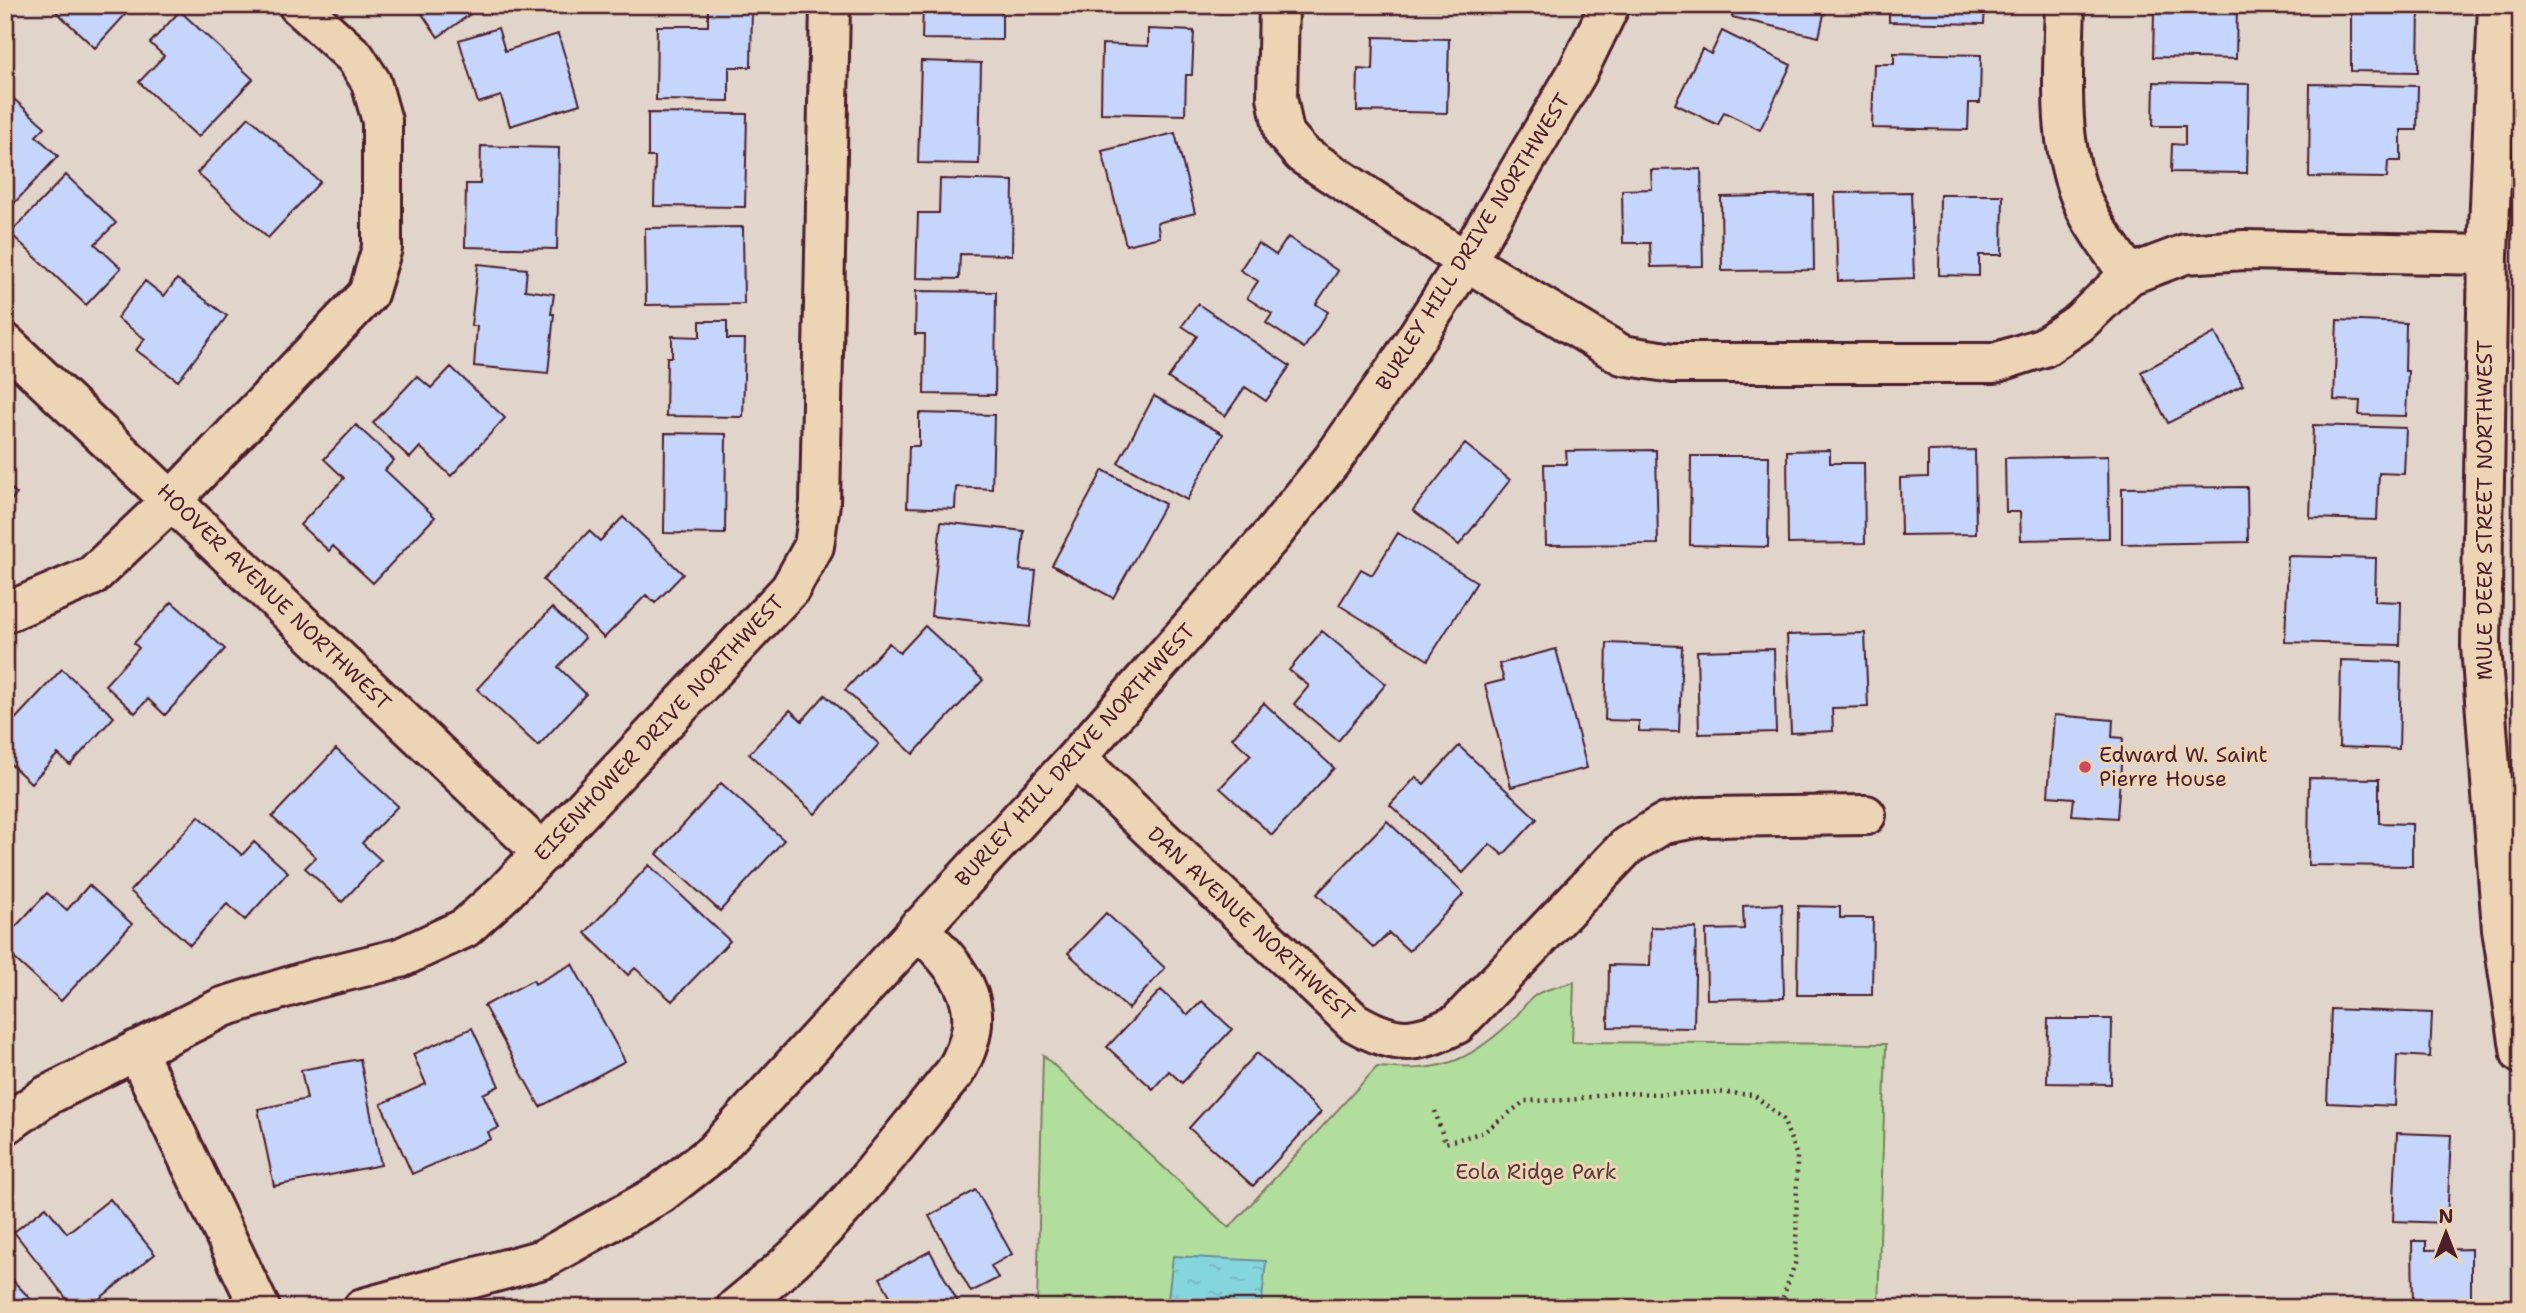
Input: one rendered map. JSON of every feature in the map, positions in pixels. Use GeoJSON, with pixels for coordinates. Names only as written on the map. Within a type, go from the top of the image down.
{"type":"FeatureCollection","features":[{"type":"Feature","properties":{"kind":"street"},"geometry":{"type":"LineString","coordinates":[[5,613],[92,576],[173,500],[368,294],[382,248],[382,121],[371,82],[355,57],[299,5]]}},
{"type":"Feature","properties":{"kind":"street","name":"EISENHOWER DRIVE NORTHWEST"},"geometry":{"type":"LineString","coordinates":[[5,1125],[46,1096],[223,1007],[314,979],[400,958],[465,928],[506,891],[790,589],[814,546],[820,503],[830,5]]}},
{"type":"Feature","properties":{"kind":"street"},"geometry":{"type":"LineString","coordinates":[[1279,5],[1277,97],[1283,133],[1302,154],[1466,261],[1622,355],[1673,363],[1994,363],[2044,347],[2079,323],[2129,275],[2185,254],[2244,250],[2488,256]]}},
{"type":"Feature","properties":{"kind":"street","name":"BURLEY HILL DRIVE NORTHWEST"},"geometry":{"type":"LineString","coordinates":[[363,1308],[542,1259],[660,1194],[713,1153],[1076,758],[1273,534],[1333,459],[1398,366],[1466,261],[1577,73],[1610,5]]}},
{"type":"Feature","properties":{"kind":"street"},"geometry":{"type":"LineString","coordinates":[[2065,5],[2062,90],[2070,167],[2089,216],[2129,275]]}},
{"type":"Feature","properties":{"kind":"street","name":"MULE DEER STREET NORTHWEST"},"geometry":{"type":"LineString","coordinates":[[2498,5],[2488,256],[2481,646],[2502,929],[2521,1054]]}},
{"type":"Feature","properties":{"kind":"street","name":"HOOVER AVENUE NORTHWEST"},"geometry":{"type":"LineString","coordinates":[[5,343],[542,853]]}},
{"type":"Feature","properties":{"kind":"street","name":"DAN AVENUE NORTHWEST"},"geometry":{"type":"LineString","coordinates":[[1076,758],[1354,1022],[1378,1036],[1400,1040],[1430,1038],[1457,1024],[1626,846],[1663,824],[1701,817],[1866,815]]}},
{"type":"Feature","properties":{"kind":"street"},"geometry":{"type":"LineString","coordinates":[[736,1308],[816,1237],[866,1181],[955,1072],[965,1055],[970,1039],[972,1009],[964,981],[950,960],[918,928]]}},
{"type":"Feature","properties":{"kind":"street"},"geometry":{"type":"LineString","coordinates":[[136,1050],[260,1308]]}},
{"type":"Feature","properties":{"kind":"path"},"geometry":{"type":"LineString","coordinates":[[1435,1111],[1445,1143],[1484,1132],[1525,1101],[1571,1100],[1615,1093],[1716,1092],[1754,1096],[1783,1119],[1797,1156],[1796,1261],[1779,1308]]}},
{"type":"Feature","properties":{"kind":"green space","name":"Eola Ridge Park"},"geometry":{"type":"Polygon","coordinates":[[[1574,982],[1572,1042],[1886,1044],[1878,1308],[1037,1308],[1043,1055],[1229,1228],[1377,1067],[1434,1066],[1464,1056],[1495,1036],[1537,994],[1574,982]]]}},
{"type":"Feature","properties":{"kind":"water"},"geometry":{"type":"Polygon","coordinates":[[[1173,1256],[1266,1261],[1261,1308],[1167,1308],[1173,1256]]]}},
{"type":"Feature","properties":{"kind":"building"},"geometry":{"type":"Polygon","coordinates":[[[49,5],[134,5],[95,48],[49,5]]]}},
{"type":"Feature","properties":{"kind":"building"},"geometry":{"type":"Polygon","coordinates":[[[416,5],[483,5],[438,37],[416,5]]]}},
{"type":"Feature","properties":{"kind":"building"},"geometry":{"type":"Polygon","coordinates":[[[708,5],[752,5],[751,67],[729,67],[729,101],[656,100],[657,26],[708,26],[708,5]]]}},
{"type":"Feature","properties":{"kind":"building"},"geometry":{"type":"Polygon","coordinates":[[[923,5],[1002,5],[1002,40],[922,39],[923,5]]]}},
{"type":"Feature","properties":{"kind":"building"},"geometry":{"type":"Polygon","coordinates":[[[1454,5],[1454,9],[1359,7],[1454,5]]]}},
{"type":"Feature","properties":{"kind":"building"},"geometry":{"type":"Polygon","coordinates":[[[1734,5],[1826,5],[1819,37],[1732,17],[1734,5]]]}},
{"type":"Feature","properties":{"kind":"building"},"geometry":{"type":"Polygon","coordinates":[[[1889,5],[1985,5],[1984,24],[1889,22],[1889,5]]]}},
{"type":"Feature","properties":{"kind":"building"},"geometry":{"type":"Polygon","coordinates":[[[2182,5],[2237,5],[2236,59],[2153,57],[2154,13],[2181,14],[2182,5]]]}},
{"type":"Feature","properties":{"kind":"building"},"geometry":{"type":"Polygon","coordinates":[[[2351,5],[2419,5],[2418,72],[2351,71],[2351,5]]]}},
{"type":"Feature","properties":{"kind":"building"},"geometry":{"type":"Polygon","coordinates":[[[180,11],[253,79],[198,137],[139,82],[164,56],[150,43],[180,11]]]}},
{"type":"Feature","properties":{"kind":"building"},"geometry":{"type":"Polygon","coordinates":[[[498,28],[505,51],[558,34],[580,104],[510,126],[501,96],[478,103],[459,40],[498,28]]]}},
{"type":"Feature","properties":{"kind":"building"},"geometry":{"type":"Polygon","coordinates":[[[1148,29],[1194,31],[1192,75],[1186,75],[1185,115],[1101,113],[1102,44],[1148,46],[1148,29]]]}},
{"type":"Feature","properties":{"kind":"building"},"geometry":{"type":"Polygon","coordinates":[[[1722,31],[1791,65],[1760,130],[1724,112],[1718,125],[1675,104],[1702,49],[1711,54],[1722,31]]]}},
{"type":"Feature","properties":{"kind":"building"},"geometry":{"type":"Polygon","coordinates":[[[1374,37],[1449,39],[1447,113],[1357,111],[1358,69],[1373,70],[1374,37]]]}},
{"type":"Feature","properties":{"kind":"building"},"geometry":{"type":"Polygon","coordinates":[[[1894,53],[1981,55],[1980,103],[1969,103],[1968,130],[1872,128],[1874,64],[1894,64],[1894,53]]]}},
{"type":"Feature","properties":{"kind":"building"},"geometry":{"type":"Polygon","coordinates":[[[921,61],[981,63],[979,164],[918,163],[921,61]]]}},
{"type":"Feature","properties":{"kind":"building"},"geometry":{"type":"Polygon","coordinates":[[[2154,82],[2249,84],[2247,173],[2171,172],[2172,144],[2185,145],[2185,126],[2153,126],[2154,82]]]}},
{"type":"Feature","properties":{"kind":"building"},"geometry":{"type":"Polygon","coordinates":[[[2310,84],[2418,86],[2417,130],[2401,130],[2401,161],[2388,161],[2387,178],[2309,177],[2310,84]]]}},
{"type":"Feature","properties":{"kind":"building"},"geometry":{"type":"Polygon","coordinates":[[[5,91],[45,127],[36,136],[58,156],[7,211],[5,91]]]}},
{"type":"Feature","properties":{"kind":"building"},"geometry":{"type":"Polygon","coordinates":[[[648,113],[747,114],[745,207],[654,206],[655,157],[648,157],[648,113]]]}},
{"type":"Feature","properties":{"kind":"building"},"geometry":{"type":"Polygon","coordinates":[[[249,117],[320,182],[268,238],[197,173],[249,117]]]}},
{"type":"Feature","properties":{"kind":"building"},"geometry":{"type":"Polygon","coordinates":[[[1175,133],[1195,213],[1157,223],[1160,237],[1126,245],[1102,151],[1175,133]]]}},
{"type":"Feature","properties":{"kind":"building"},"geometry":{"type":"Polygon","coordinates":[[[481,146],[559,148],[557,249],[465,247],[466,184],[480,184],[481,146]]]}},
{"type":"Feature","properties":{"kind":"building"},"geometry":{"type":"Polygon","coordinates":[[[1701,169],[1703,266],[1651,267],[1650,243],[1623,243],[1622,190],[1652,189],[1651,170],[1701,169]]]}},
{"type":"Feature","properties":{"kind":"building"},"geometry":{"type":"Polygon","coordinates":[[[66,175],[116,223],[95,244],[121,268],[86,305],[10,233],[66,175]]]}},
{"type":"Feature","properties":{"kind":"building"},"geometry":{"type":"Polygon","coordinates":[[[940,179],[1013,181],[1012,255],[960,254],[959,279],[916,278],[918,213],[939,213],[940,179]]]}},
{"type":"Feature","properties":{"kind":"building"},"geometry":{"type":"Polygon","coordinates":[[[1911,192],[1914,278],[1838,281],[1835,193],[1911,192]]]}},
{"type":"Feature","properties":{"kind":"building"},"geometry":{"type":"Polygon","coordinates":[[[1813,195],[1814,270],[1722,271],[1721,197],[1813,195]]]}},
{"type":"Feature","properties":{"kind":"building"},"geometry":{"type":"Polygon","coordinates":[[[1940,195],[2003,195],[2002,255],[1979,255],[1979,276],[1939,275],[1940,195]]]}},
{"type":"Feature","properties":{"kind":"building"},"geometry":{"type":"Polygon","coordinates":[[[743,227],[744,304],[646,305],[645,228],[743,227]]]}},
{"type":"Feature","properties":{"kind":"building"},"geometry":{"type":"Polygon","coordinates":[[[1288,237],[1338,271],[1316,304],[1328,312],[1304,348],[1266,323],[1272,314],[1247,298],[1258,281],[1240,270],[1258,243],[1276,255],[1288,237]]]}},
{"type":"Feature","properties":{"kind":"building"},"geometry":{"type":"Polygon","coordinates":[[[478,264],[527,269],[525,290],[554,294],[548,373],[474,366],[477,326],[471,326],[478,264]]]}},
{"type":"Feature","properties":{"kind":"building"},"geometry":{"type":"Polygon","coordinates":[[[177,279],[227,316],[178,381],[136,350],[145,339],[117,318],[145,281],[164,296],[177,279]]]}},
{"type":"Feature","properties":{"kind":"building"},"geometry":{"type":"Polygon","coordinates":[[[916,291],[996,292],[995,395],[924,394],[925,334],[915,334],[916,291]]]}},
{"type":"Feature","properties":{"kind":"building"},"geometry":{"type":"Polygon","coordinates":[[[1198,304],[1290,366],[1266,401],[1245,387],[1225,416],[1168,378],[1197,336],[1182,326],[1198,304]]]}},
{"type":"Feature","properties":{"kind":"building"},"geometry":{"type":"Polygon","coordinates":[[[2337,320],[2406,323],[2406,416],[2359,415],[2360,401],[2334,400],[2337,320]]]}},
{"type":"Feature","properties":{"kind":"building"},"geometry":{"type":"Polygon","coordinates":[[[700,321],[727,321],[727,339],[745,339],[743,417],[666,416],[667,357],[672,357],[672,336],[700,337],[700,321]]]}},
{"type":"Feature","properties":{"kind":"building"},"geometry":{"type":"Polygon","coordinates":[[[2215,333],[2243,385],[2168,423],[2141,372],[2215,333]]]}},
{"type":"Feature","properties":{"kind":"building"},"geometry":{"type":"Polygon","coordinates":[[[451,367],[505,418],[451,476],[420,447],[410,458],[373,423],[417,376],[431,388],[451,367]]]}},
{"type":"Feature","properties":{"kind":"building"},"geometry":{"type":"Polygon","coordinates":[[[1154,396],[1223,434],[1187,500],[1118,463],[1154,396]]]}},
{"type":"Feature","properties":{"kind":"building"},"geometry":{"type":"Polygon","coordinates":[[[919,413],[994,415],[992,489],[956,487],[955,509],[907,507],[909,446],[919,446],[919,413]]]}},
{"type":"Feature","properties":{"kind":"building"},"geometry":{"type":"Polygon","coordinates":[[[356,425],[394,460],[385,470],[435,517],[373,583],[333,546],[329,551],[300,525],[344,478],[324,459],[356,425]]]}},
{"type":"Feature","properties":{"kind":"building"},"geometry":{"type":"Polygon","coordinates":[[[2313,425],[2406,428],[2404,474],[2379,473],[2377,520],[2310,518],[2313,425]]]}},
{"type":"Feature","properties":{"kind":"building"},"geometry":{"type":"Polygon","coordinates":[[[665,433],[726,434],[725,534],[664,533],[665,433]]]}},
{"type":"Feature","properties":{"kind":"building"},"geometry":{"type":"Polygon","coordinates":[[[1465,444],[1510,480],[1459,545],[1413,510],[1465,444]]]}},
{"type":"Feature","properties":{"kind":"building"},"geometry":{"type":"Polygon","coordinates":[[[1656,450],[1658,544],[1546,545],[1544,464],[1567,464],[1566,451],[1656,450]]]}},
{"type":"Feature","properties":{"kind":"building"},"geometry":{"type":"Polygon","coordinates":[[[1830,450],[1830,463],[1864,463],[1865,543],[1788,544],[1787,451],[1830,450]]]}},
{"type":"Feature","properties":{"kind":"building"},"geometry":{"type":"Polygon","coordinates":[[[1975,450],[1976,534],[1901,535],[1900,478],[1928,477],[1928,451],[1975,450]]]}},
{"type":"Feature","properties":{"kind":"building"},"geometry":{"type":"Polygon","coordinates":[[[1691,456],[1769,456],[1768,547],[1690,545],[1691,456]]]}},
{"type":"Feature","properties":{"kind":"building"},"geometry":{"type":"Polygon","coordinates":[[[2108,456],[2109,538],[2021,540],[2020,512],[2006,512],[2005,458],[2108,456]]]}},
{"type":"Feature","properties":{"kind":"building"},"geometry":{"type":"Polygon","coordinates":[[[1103,470],[1165,504],[1113,598],[1052,565],[1103,470]]]}},
{"type":"Feature","properties":{"kind":"building"},"geometry":{"type":"Polygon","coordinates":[[[5,483],[17,494],[5,506],[5,483]]]}},
{"type":"Feature","properties":{"kind":"building"},"geometry":{"type":"Polygon","coordinates":[[[2247,487],[2248,542],[2122,544],[2122,488],[2247,487]]]}},
{"type":"Feature","properties":{"kind":"building"},"geometry":{"type":"Polygon","coordinates":[[[623,517],[683,574],[655,603],[646,595],[604,638],[543,580],[589,531],[600,541],[623,517]]]}},
{"type":"Feature","properties":{"kind":"building"},"geometry":{"type":"Polygon","coordinates":[[[941,522],[1024,531],[1020,570],[1036,571],[1030,627],[931,616],[941,522]]]}},
{"type":"Feature","properties":{"kind":"building"},"geometry":{"type":"Polygon","coordinates":[[[1398,533],[1477,582],[1428,660],[1339,605],[1361,569],[1372,575],[1398,533]]]}},
{"type":"Feature","properties":{"kind":"building"},"geometry":{"type":"Polygon","coordinates":[[[2288,556],[2376,558],[2375,601],[2401,602],[2400,645],[2285,642],[2288,556]]]}},
{"type":"Feature","properties":{"kind":"building"},"geometry":{"type":"Polygon","coordinates":[[[172,602],[225,649],[165,715],[148,699],[135,713],[105,685],[139,648],[134,643],[172,602]]]}},
{"type":"Feature","properties":{"kind":"building"},"geometry":{"type":"Polygon","coordinates":[[[552,608],[585,638],[558,667],[586,694],[538,746],[477,689],[552,608]]]}},
{"type":"Feature","properties":{"kind":"building"},"geometry":{"type":"Polygon","coordinates":[[[925,626],[983,680],[913,754],[845,690],[889,643],[900,653],[925,626]]]}},
{"type":"Feature","properties":{"kind":"building"},"geometry":{"type":"Polygon","coordinates":[[[1322,631],[1386,684],[1338,741],[1294,704],[1309,686],[1289,670],[1322,631]]]}},
{"type":"Feature","properties":{"kind":"building"},"geometry":{"type":"Polygon","coordinates":[[[1865,633],[1868,707],[1832,708],[1833,731],[1791,733],[1787,635],[1865,633]]]}},
{"type":"Feature","properties":{"kind":"building"},"geometry":{"type":"Polygon","coordinates":[[[1607,643],[1682,646],[1679,732],[1639,731],[1639,721],[1605,720],[1607,643]]]}},
{"type":"Feature","properties":{"kind":"building"},"geometry":{"type":"Polygon","coordinates":[[[1556,649],[1587,768],[1511,787],[1485,685],[1504,680],[1499,664],[1556,649]]]}},
{"type":"Feature","properties":{"kind":"building"},"geometry":{"type":"Polygon","coordinates":[[[1774,649],[1776,732],[1699,734],[1697,651],[1774,649]]]}},
{"type":"Feature","properties":{"kind":"building"},"geometry":{"type":"Polygon","coordinates":[[[2341,660],[2401,662],[2399,749],[2339,747],[2341,660]]]}},
{"type":"Feature","properties":{"kind":"building"},"geometry":{"type":"Polygon","coordinates":[[[62,669],[114,717],[70,765],[58,754],[31,783],[5,759],[5,730],[62,669]]]}},
{"type":"Feature","properties":{"kind":"building"},"geometry":{"type":"Polygon","coordinates":[[[825,695],[879,744],[815,814],[749,754],[790,710],[802,721],[825,695]]]}},
{"type":"Feature","properties":{"kind":"building"},"geometry":{"type":"Polygon","coordinates":[[[1264,703],[1334,768],[1272,835],[1220,788],[1251,755],[1232,738],[1264,703]]]}},
{"type":"Feature","properties":{"kind":"building","name":"Edward W. Saint Pierre House"},"geometry":{"type":"Polygon","coordinates":[[[2054,715],[2113,720],[2112,737],[2123,738],[2117,818],[2072,815],[2074,798],[2048,796],[2054,715]]]}},
{"type":"Feature","properties":{"kind":"building"},"geometry":{"type":"Polygon","coordinates":[[[1459,746],[1537,819],[1503,855],[1490,844],[1463,873],[1390,805],[1416,777],[1424,784],[1459,746]]]}},
{"type":"Feature","properties":{"kind":"building"},"geometry":{"type":"Polygon","coordinates":[[[336,749],[398,806],[362,843],[381,860],[342,902],[305,868],[316,857],[272,817],[336,749]]]}},
{"type":"Feature","properties":{"kind":"building"},"geometry":{"type":"Polygon","coordinates":[[[2309,778],[2379,779],[2379,823],[2412,824],[2412,866],[2308,865],[2309,778]]]}},
{"type":"Feature","properties":{"kind":"building"},"geometry":{"type":"Polygon","coordinates":[[[721,783],[784,840],[720,911],[657,854],[721,783]]]}},
{"type":"Feature","properties":{"kind":"building"},"geometry":{"type":"Polygon","coordinates":[[[199,816],[242,855],[254,842],[288,872],[245,920],[227,904],[190,945],[130,891],[199,816]]]}},
{"type":"Feature","properties":{"kind":"building"},"geometry":{"type":"Polygon","coordinates":[[[1387,821],[1464,894],[1409,951],[1389,933],[1374,948],[1317,894],[1387,821]]]}},
{"type":"Feature","properties":{"kind":"building"},"geometry":{"type":"Polygon","coordinates":[[[649,865],[730,941],[672,1001],[635,968],[628,975],[585,933],[649,865]]]}},
{"type":"Feature","properties":{"kind":"building"},"geometry":{"type":"Polygon","coordinates":[[[89,885],[132,924],[61,1001],[5,950],[5,938],[47,893],[67,910],[89,885]]]}},
{"type":"Feature","properties":{"kind":"building"},"geometry":{"type":"Polygon","coordinates":[[[1782,904],[1784,998],[1707,999],[1706,930],[1744,929],[1743,906],[1782,904]]]}},
{"type":"Feature","properties":{"kind":"building"},"geometry":{"type":"Polygon","coordinates":[[[1798,906],[1840,907],[1840,918],[1873,918],[1872,995],[1797,995],[1798,906]]]}},
{"type":"Feature","properties":{"kind":"building"},"geometry":{"type":"Polygon","coordinates":[[[1106,913],[1165,968],[1128,1009],[1068,953],[1106,913]]]}},
{"type":"Feature","properties":{"kind":"building"},"geometry":{"type":"Polygon","coordinates":[[[1651,927],[1696,928],[1694,1028],[1608,1027],[1609,965],[1650,966],[1651,927]]]}},
{"type":"Feature","properties":{"kind":"building"},"geometry":{"type":"Polygon","coordinates":[[[572,964],[625,1061],[540,1107],[484,1006],[533,980],[535,984],[572,964]]]}},
{"type":"Feature","properties":{"kind":"building"},"geometry":{"type":"Polygon","coordinates":[[[1161,990],[1188,1015],[1202,1001],[1232,1029],[1182,1083],[1169,1071],[1153,1089],[1107,1047],[1161,990]]]}},
{"type":"Feature","properties":{"kind":"building"},"geometry":{"type":"Polygon","coordinates":[[[2331,1009],[2432,1013],[2430,1057],[2397,1055],[2395,1106],[2327,1103],[2331,1009]]]}},
{"type":"Feature","properties":{"kind":"building"},"geometry":{"type":"Polygon","coordinates":[[[2048,1019],[2112,1019],[2111,1084],[2047,1083],[2048,1019]]]}},
{"type":"Feature","properties":{"kind":"building"},"geometry":{"type":"Polygon","coordinates":[[[472,1028],[499,1086],[483,1094],[499,1128],[488,1132],[491,1139],[412,1174],[381,1104],[426,1084],[413,1054],[472,1028]]]}},
{"type":"Feature","properties":{"kind":"building"},"geometry":{"type":"Polygon","coordinates":[[[1257,1053],[1321,1112],[1253,1186],[1189,1128],[1257,1053]]]}},
{"type":"Feature","properties":{"kind":"building"},"geometry":{"type":"Polygon","coordinates":[[[360,1059],[381,1165],[274,1186],[258,1109],[307,1099],[301,1070],[360,1059]]]}},
{"type":"Feature","properties":{"kind":"building"},"geometry":{"type":"Polygon","coordinates":[[[2397,1133],[2451,1135],[2447,1223],[2393,1221],[2397,1133]]]}},
{"type":"Feature","properties":{"kind":"building"},"geometry":{"type":"Polygon","coordinates":[[[976,1190],[1012,1254],[991,1266],[998,1278],[971,1292],[929,1216],[976,1190]]]}},
{"type":"Feature","properties":{"kind":"building"},"geometry":{"type":"Polygon","coordinates":[[[110,1199],[155,1254],[88,1308],[74,1308],[14,1232],[46,1207],[67,1233],[110,1199]]]}},
{"type":"Feature","properties":{"kind":"building"},"geometry":{"type":"Polygon","coordinates":[[[2412,1241],[2426,1241],[2426,1250],[2471,1249],[2471,1308],[2413,1308],[2412,1241]]]}},
{"type":"Feature","properties":{"kind":"building"},"geometry":{"type":"Polygon","coordinates":[[[930,1251],[961,1308],[897,1308],[880,1278],[930,1251]]]}},
{"type":"Feature","properties":{"kind":"building"},"geometry":{"type":"Polygon","coordinates":[[[5,1272],[39,1308],[5,1308],[5,1272]]]}},
{"type":"Feature","properties":{"kind":"place","name":"Edward W. Saint Pierre House"},"geometry":{"type":"Point","coordinates":[2085,767]}}]}
